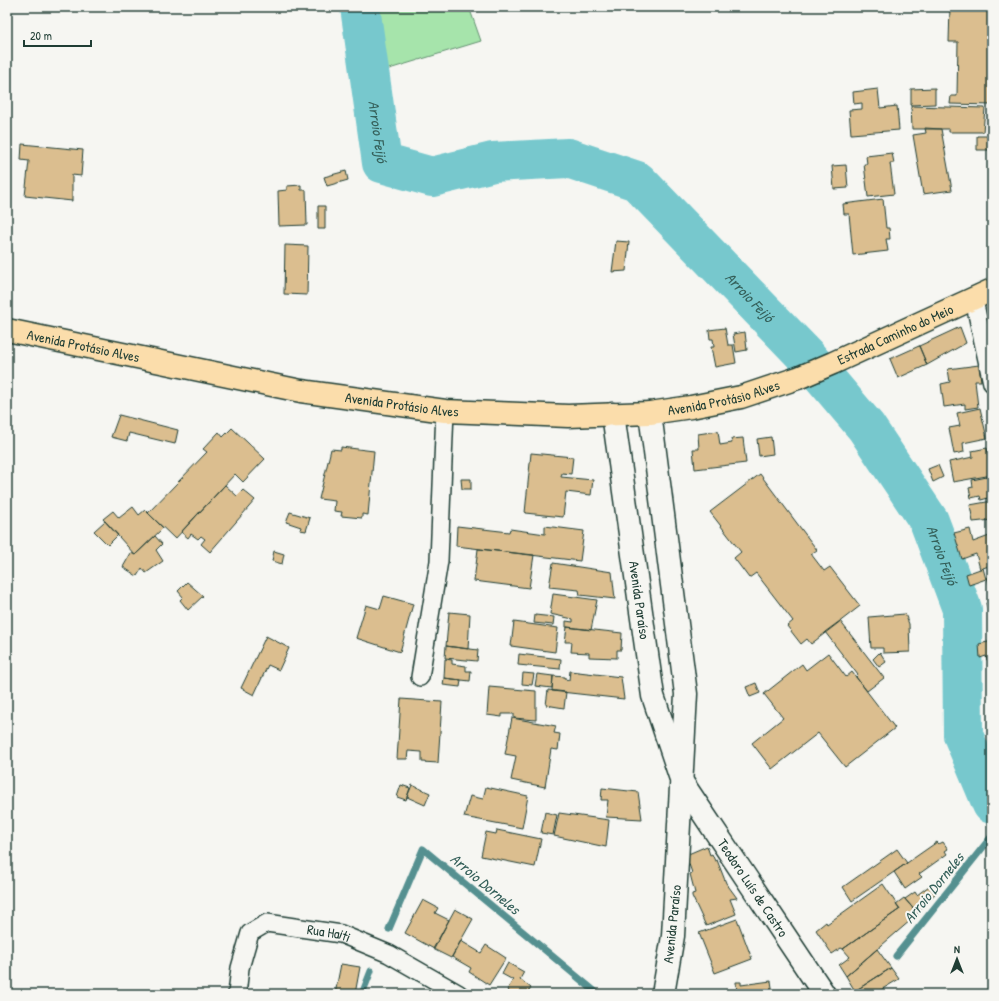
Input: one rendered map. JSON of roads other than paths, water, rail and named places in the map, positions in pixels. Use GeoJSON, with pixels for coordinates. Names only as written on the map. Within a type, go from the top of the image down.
{"type":"FeatureCollection","features":[{"type":"Feature","properties":{"kind":"main road","name":"Estrada Caminho do Meio"},"geometry":{"type":"LineString","coordinates":[[798,378],[833,364],[983,295]]}},
{"type":"Feature","properties":{"kind":"main road","name":"Avenida Protásio Alves"},"geometry":{"type":"LineString","coordinates":[[7,330],[301,391],[445,411],[568,416],[650,413],[741,397],[798,378]]}},
{"type":"Feature","properties":{"kind":"main road","name":"Avenida Paraíso"},"geometry":{"type":"LineString","coordinates":[[650,413],[686,694],[673,936],[663,994]]}},
{"type":"Feature","properties":{"kind":"main road","name":"Avenida Paraíso"},"geometry":{"type":"LineString","coordinates":[[613,414],[653,696],[682,782]]}},
{"type":"Feature","properties":{"kind":"main road","name":"Teodoro Luís de Castro"},"geometry":{"type":"LineString","coordinates":[[682,782],[819,987]]}},
{"type":"Feature","properties":{"kind":"street"},"geometry":{"type":"LineString","coordinates":[[983,295],[992,383]]}},
{"type":"Feature","properties":{"kind":"street"},"geometry":{"type":"LineString","coordinates":[[420,677],[439,561],[445,411]]}},
{"type":"Feature","properties":{"kind":"street","name":"Rua Haiti"},"geometry":{"type":"LineString","coordinates":[[237,994],[240,968],[250,933],[267,923],[341,934],[389,954],[459,994]]}},
{"type":"Feature","properties":{"kind":"waterway","name":"Arroio Feijó"},"geometry":{"type":"LineString","coordinates":[[360,7],[382,163],[432,177],[493,162],[568,158],[637,181],[806,356],[866,427],[929,521],[962,609],[963,735],[992,804]]}},
{"type":"Feature","properties":{"kind":"waterway","name":"Arroio Dorneles"},"geometry":{"type":"LineString","coordinates":[[896,956],[992,836]]}},
{"type":"Feature","properties":{"kind":"waterway","name":"Arroio Dorneles"},"geometry":{"type":"LineString","coordinates":[[389,929],[423,849],[598,994]]}},
{"type":"Feature","properties":{"kind":"waterway","name":"Arroio Dorneles"},"geometry":{"type":"LineString","coordinates":[[362,994],[371,971]]}}]}
